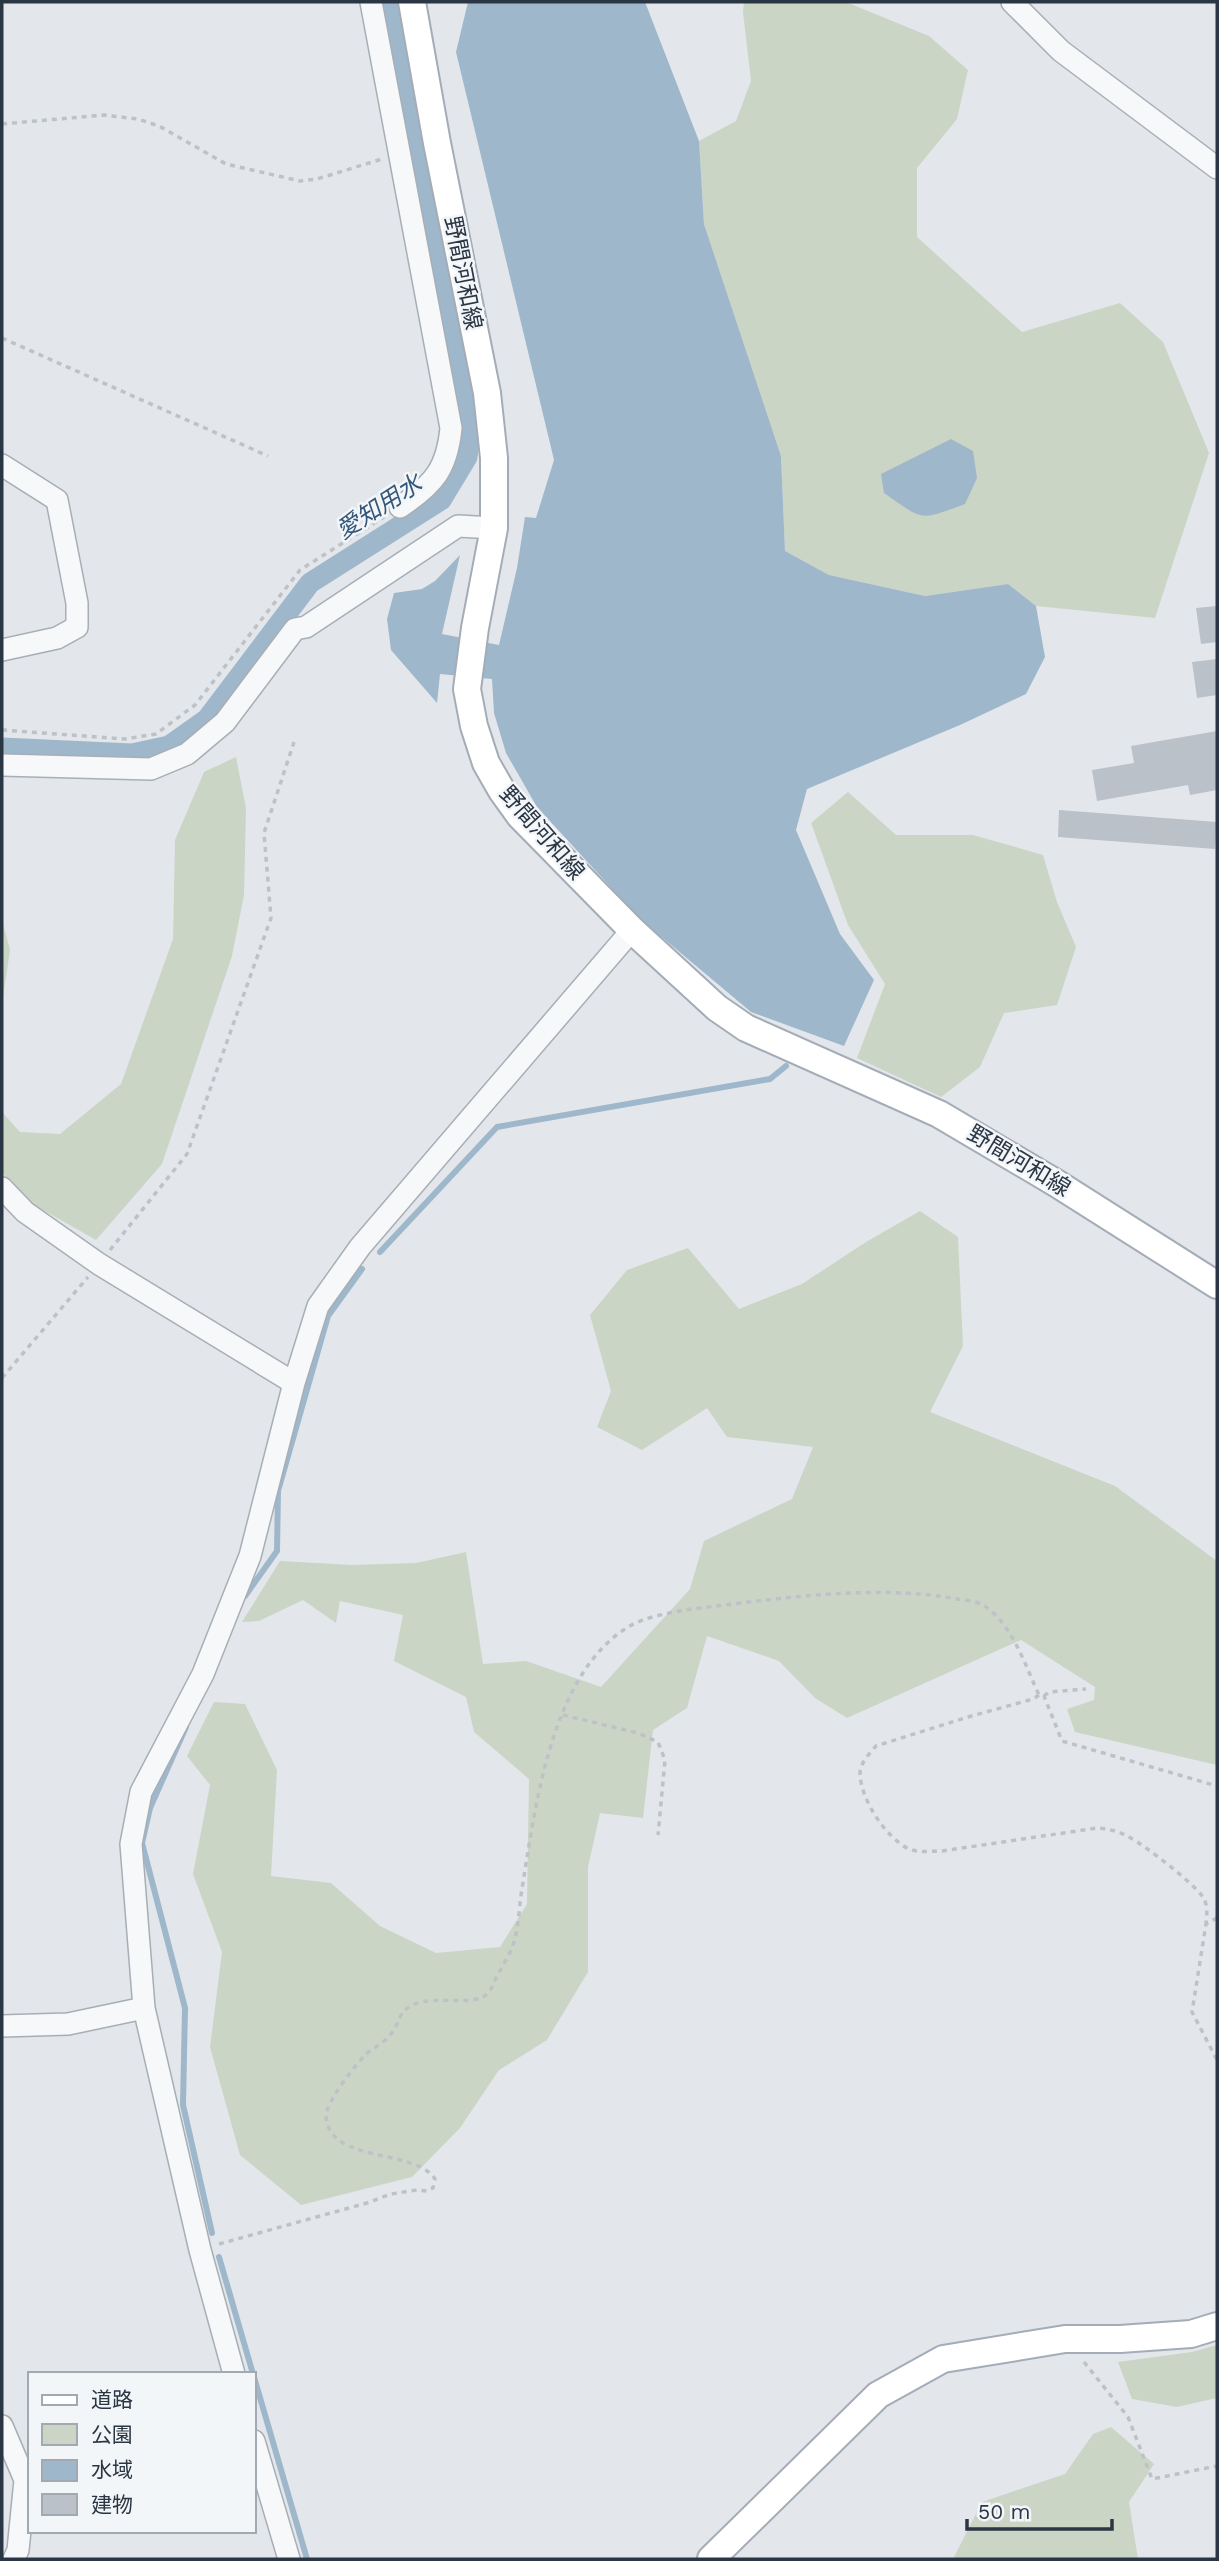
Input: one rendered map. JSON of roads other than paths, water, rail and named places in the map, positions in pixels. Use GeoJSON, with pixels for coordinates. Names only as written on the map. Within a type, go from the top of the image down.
{"type":"FeatureCollection","features":[{"type":"Feature","properties":{"kind":"main road","name":"野間河和線"},"geometry":{"type":"LineString","coordinates":[[412,2],[433,124],[488,393],[494,458],[494,528],[475,628],[467,689],[474,726],[486,763],[502,792],[520,816],[632,930],[718,1008],[747,1028],[939,1114],[1056,1183],[1217,1285]]}},
{"type":"Feature","properties":{"kind":"main road"},"geometry":{"type":"LineString","coordinates":[[711,2559],[878,2395],[943,2359],[1065,2339],[1120,2339],[1191,2334],[1217,2326]]}},
{"type":"Feature","properties":{"kind":"street"},"geometry":{"type":"LineString","coordinates":[[371,2],[452,428],[449,453],[428,488],[400,507]]}},
{"type":"Feature","properties":{"kind":"street"},"geometry":{"type":"LineString","coordinates":[[1013,2],[1061,51],[1217,168]]}},
{"type":"Feature","properties":{"kind":"street"},"geometry":{"type":"LineString","coordinates":[[2,465],[57,500],[77,603],[77,626],[57,638],[2,650]]}},
{"type":"Feature","properties":{"kind":"street"},"geometry":{"type":"LineString","coordinates":[[2,765],[151,769],[187,754],[225,722],[295,629],[306,627],[458,526],[494,528]]}},
{"type":"Feature","properties":{"kind":"street"},"geometry":{"type":"LineString","coordinates":[[233,2372],[200,2250],[144,2008],[131,1843],[141,1792],[203,1674],[250,1556],[293,1383],[318,1306],[360,1247],[632,930]]}},
{"type":"Feature","properties":{"kind":"street"},"geometry":{"type":"LineString","coordinates":[[2,1188],[25,1212],[99,1264],[293,1383]]}},
{"type":"Feature","properties":{"kind":"street"},"geometry":{"type":"LineString","coordinates":[[2,2026],[68,2024],[144,2008]]}},
{"type":"Feature","properties":{"kind":"street"},"geometry":{"type":"LineString","coordinates":[[2,2426],[25,2480],[18,2550],[14,2559]]}},
{"type":"Feature","properties":{"kind":"street"},"geometry":{"type":"LineString","coordinates":[[256,2448],[289,2559]]}},
{"type":"Feature","properties":{"kind":"water"},"geometry":{"type":"Polygon","coordinates":[[[468,2],[645,2],[699,141],[704,224],[781,456],[785,551],[829,575],[925,596],[1008,584],[1036,606],[1045,657],[1026,694],[960,725],[807,789],[796,830],[840,934],[874,980],[844,1046],[751,1012],[639,918],[537,807],[506,753],[494,713],[492,679],[440,674],[437,703],[391,650],[387,619],[394,593],[422,589],[435,581],[460,555],[442,634],[499,645],[517,568],[525,517],[536,518],[554,460],[456,52],[468,2]]]}},
{"type":"Feature","properties":{"kind":"water"},"geometry":{"type":"Polygon","coordinates":[[[951,439],[973,451],[977,478],[965,504],[939,513],[922,515],[907,509],[884,493],[881,474],[951,439]]]}},
{"type":"Feature","properties":{"kind":"waterway","name":"愛知用水"},"geometry":{"type":"LineString","coordinates":[[2,748],[132,754],[169,746],[207,719],[310,583],[441,500],[467,457],[470,430],[389,2]]}},
{"type":"Feature","properties":{"kind":"waterway"},"geometry":{"type":"LineString","coordinates":[[380,1252],[497,1127],[770,1079],[786,1066]]}},
{"type":"Feature","properties":{"kind":"waterway"},"geometry":{"type":"LineString","coordinates":[[245,1596],[277,1551],[278,1491],[328,1316],[362,1269]]}},
{"type":"Feature","properties":{"kind":"waterway"},"geometry":{"type":"LineString","coordinates":[[186,1727],[150,1808],[142,1843],[185,2008],[183,2105],[212,2233]]}},
{"type":"Feature","properties":{"kind":"waterway"},"geometry":{"type":"LineString","coordinates":[[219,2257],[252,2372]]}},
{"type":"Feature","properties":{"kind":"waterway"},"geometry":{"type":"LineString","coordinates":[[256,2384],[307,2559]]}}]}
